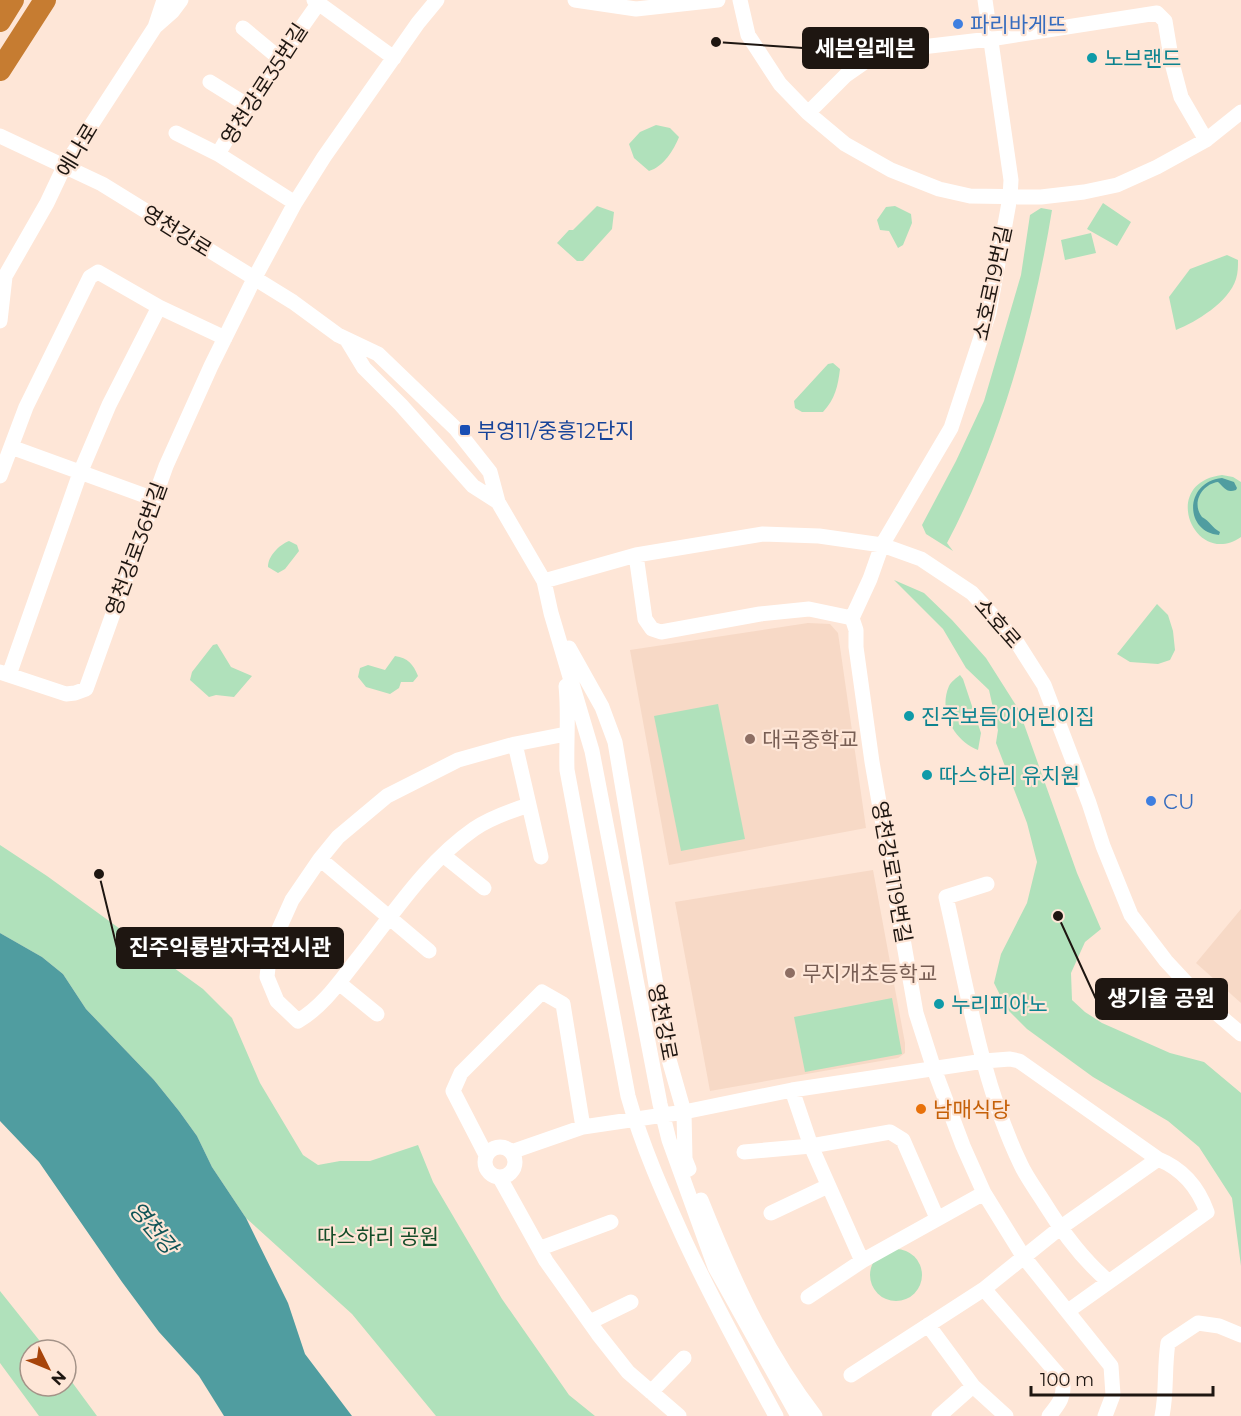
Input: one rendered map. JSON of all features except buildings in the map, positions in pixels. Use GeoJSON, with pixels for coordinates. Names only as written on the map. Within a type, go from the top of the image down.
{"type":"FeatureCollection","features":[{"type":"Feature","properties":{"kind":"highway"},"geometry":{"type":"LineString","coordinates":[[0,21],[13,0]]}},
{"type":"Feature","properties":{"kind":"highway"},"geometry":{"type":"LineString","coordinates":[[0,70],[45,0]]}},
{"type":"Feature","properties":{"kind":"street","name":"에나로"},"geometry":{"type":"LineString","coordinates":[[0,321],[3,281],[64,167],[155,27],[164,0]]}},
{"type":"Feature","properties":{"kind":"street","name":"에나로"},"geometry":{"type":"LineString","coordinates":[[155,27],[172,12],[181,0]]}},
{"type":"Feature","properties":{"kind":"street"},"geometry":{"type":"LineString","coordinates":[[254,279],[324,157],[437,0]]}},
{"type":"Feature","properties":{"kind":"street"},"geometry":{"type":"LineString","coordinates":[[574,0],[636,9],[718,0]]}},
{"type":"Feature","properties":{"kind":"street"},"geometry":{"type":"LineString","coordinates":[[741,0],[748,35],[780,84],[808,113],[844,144],[891,170],[939,189],[970,195],[1041,197],[1117,185],[1157,167],[1206,140],[1241,112]]}},
{"type":"Feature","properties":{"kind":"street","name":"소호로19번길"},"geometry":{"type":"LineString","coordinates":[[882,545],[951,428],[989,313],[1011,180],[986,0]]}},
{"type":"Feature","properties":{"kind":"street"},"geometry":{"type":"LineString","coordinates":[[316,2],[394,58]]}},
{"type":"Feature","properties":{"kind":"street","name":"영천강로35번길"},"geometry":{"type":"LineString","coordinates":[[295,204],[218,154],[247,105],[316,2]]}},
{"type":"Feature","properties":{"kind":"street"},"geometry":{"type":"LineString","coordinates":[[808,113],[846,75],[879,52],[990,39],[1157,13],[1165,21],[1172,63],[1181,97],[1206,140]]}},
{"type":"Feature","properties":{"kind":"street"},"geometry":{"type":"LineString","coordinates":[[243,28],[279,57]]}},
{"type":"Feature","properties":{"kind":"street"},"geometry":{"type":"LineString","coordinates":[[210,82],[247,105]]}},
{"type":"Feature","properties":{"kind":"street"},"geometry":{"type":"LineString","coordinates":[[176,133],[218,154]]}},
{"type":"Feature","properties":{"kind":"street","name":"영천강로"},"geometry":{"type":"LineString","coordinates":[[0,136],[102,184],[347,340],[378,354],[456,429],[490,472],[498,502],[544,581],[566,683],[567,770],[634,1120],[652,1171],[713,1300],[776,1416]]}},
{"type":"Feature","properties":{"kind":"street"},"geometry":{"type":"LineString","coordinates":[[0,476],[26,407],[90,277],[98,272],[159,307],[225,338]]}},
{"type":"Feature","properties":{"kind":"street","name":"영천강로36번길"},"geometry":{"type":"LineString","coordinates":[[159,307],[109,405],[80,473],[4,673],[66,694],[86,688],[166,466],[254,279]]}},
{"type":"Feature","properties":{"kind":"street","name":"영천강로"},"geometry":{"type":"LineString","coordinates":[[347,340],[364,368],[401,405],[474,486],[498,502]]}},
{"type":"Feature","properties":{"kind":"street"},"geometry":{"type":"LineString","coordinates":[[11,447],[154,499]]}},
{"type":"Feature","properties":{"kind":"street","name":"소호로"},"geometry":{"type":"LineString","coordinates":[[544,581],[636,555],[763,534],[819,536],[882,545],[921,559],[972,593],[1016,641],[1044,685],[1089,803],[1102,846],[1131,915],[1166,961],[1206,1004],[1241,1034]]}},
{"type":"Feature","properties":{"kind":"street"},"geometry":{"type":"LineString","coordinates":[[636,555],[645,619],[652,629],[661,632],[760,614],[809,609],[852,618],[870,579],[882,545]]}},
{"type":"Feature","properties":{"kind":"street","name":"영천강로"},"geometry":{"type":"LineString","coordinates":[[551,613],[581,673],[602,707],[615,742],[668,1056],[684,1112],[685,1159],[724,1258],[745,1301],[776,1357],[814,1416]]}},
{"type":"Feature","properties":{"kind":"street","name":"영천강로"},"geometry":{"type":"LineString","coordinates":[[551,613],[592,751],[660,1104],[669,1140],[715,1267],[798,1416]]}},
{"type":"Feature","properties":{"kind":"street","name":"영천강로119번길"},"geometry":{"type":"LineString","coordinates":[[852,618],[856,630],[857,657],[872,762],[916,1013],[963,1146],[984,1193],[1023,1256],[1111,1366],[1113,1395],[1105,1416]]}},
{"type":"Feature","properties":{"kind":"street"},"geometry":{"type":"LineString","coordinates":[[528,805],[505,813],[475,828],[442,855],[420,878],[339,983],[312,1013],[298,1021],[277,1001],[267,977],[270,949],[292,900],[338,837],[387,796],[458,760],[515,744],[566,734]]}},
{"type":"Feature","properties":{"kind":"street"},"geometry":{"type":"LineString","coordinates":[[515,744],[541,857]]}},
{"type":"Feature","properties":{"kind":"street"},"geometry":{"type":"LineString","coordinates":[[442,855],[484,888]]}},
{"type":"Feature","properties":{"kind":"street"},"geometry":{"type":"LineString","coordinates":[[320,859],[429,951]]}},
{"type":"Feature","properties":{"kind":"street"},"geometry":{"type":"LineString","coordinates":[[987,884],[946,897],[984,1061],[998,1109],[1021,1166],[1060,1228],[1089,1265],[1108,1281]]}},
{"type":"Feature","properties":{"kind":"street"},"geometry":{"type":"LineString","coordinates":[[339,983],[377,1014]]}},
{"type":"Feature","properties":{"kind":"street"},"geometry":{"type":"LineString","coordinates":[[486,1155],[453,1091],[461,1073],[542,992],[563,1004],[583,1127]]}},
{"type":"Feature","properties":{"kind":"street"},"geometry":{"type":"LineString","coordinates":[[511,1152],[583,1127],[684,1112],[792,1090],[984,1061],[1010,1059],[1018,1061],[1158,1159],[1175,1166],[1201,1194],[1207,1212],[1068,1311]]}},
{"type":"Feature","properties":{"kind":"street"},"geometry":{"type":"LineString","coordinates":[[792,1090],[811,1146],[862,1261]]}},
{"type":"Feature","properties":{"kind":"street"},"geometry":{"type":"LineString","coordinates":[[744,1152],[811,1146],[890,1132],[903,1140],[938,1218]]}},
{"type":"Feature","properties":{"kind":"street"},"geometry":{"type":"LineString","coordinates":[[500,1178],[509,1174],[515,1166],[515,1161],[511,1152],[498,1147],[486,1155],[484,1164],[487,1172],[500,1178],[541,1248],[546,1261],[628,1372],[679,1416]]}},
{"type":"Feature","properties":{"kind":"street"},"geometry":{"type":"LineString","coordinates":[[851,1375],[984,1288],[1060,1228],[1158,1159]]}},
{"type":"Feature","properties":{"kind":"street"},"geometry":{"type":"LineString","coordinates":[[771,1213],[828,1186]]}},
{"type":"Feature","properties":{"kind":"street"},"geometry":{"type":"LineString","coordinates":[[808,1297],[862,1261],[984,1193]]}},
{"type":"Feature","properties":{"kind":"street"},"geometry":{"type":"LineString","coordinates":[[541,1248],[611,1222]]}},
{"type":"Feature","properties":{"kind":"street"},"geometry":{"type":"LineString","coordinates":[[984,1288],[1062,1379],[1064,1385],[1062,1400],[1049,1416]]}},
{"type":"Feature","properties":{"kind":"street"},"geometry":{"type":"LineString","coordinates":[[590,1322],[631,1302]]}},
{"type":"Feature","properties":{"kind":"street"},"geometry":{"type":"LineString","coordinates":[[1162,1416],[1166,1397],[1168,1343],[1198,1323],[1219,1326],[1241,1335]]}},
{"type":"Feature","properties":{"kind":"street"},"geometry":{"type":"LineString","coordinates":[[928,1325],[973,1386],[1006,1416]]}},
{"type":"Feature","properties":{"kind":"street"},"geometry":{"type":"LineString","coordinates":[[651,1392],[684,1358]]}},
{"type":"Feature","properties":{"kind":"street"},"geometry":{"type":"LineString","coordinates":[[939,1416],[973,1386]]}},
{"type":"Feature","properties":{"kind":"shaded area","name":"대곡중학교"},"geometry":{"type":"Polygon","coordinates":[[[808,623],[830,624],[838,633],[866,828],[669,865],[630,650],[808,623]]]}},
{"type":"Feature","properties":{"kind":"shaded area","name":"무지개초등학교"},"geometry":{"type":"Polygon","coordinates":[[[873,870],[905,1053],[898,1058],[710,1091],[675,902],[873,870]]]}},
{"type":"Feature","properties":{"kind":"shaded area"},"geometry":{"type":"Polygon","coordinates":[[[1241,909],[1241,1003],[1196,963],[1241,909]]]}},
{"type":"Feature","properties":{"kind":"green space"},"geometry":{"type":"Polygon","coordinates":[[[656,125],[670,128],[679,137],[667,157],[659,166],[649,171],[634,158],[629,144],[640,132],[656,125]]]}},
{"type":"Feature","properties":{"kind":"green space"},"geometry":{"type":"Polygon","coordinates":[[[1103,203],[1131,222],[1117,246],[1087,229],[1103,203]]]}},
{"type":"Feature","properties":{"kind":"green space"},"geometry":{"type":"Polygon","coordinates":[[[597,206],[614,212],[612,229],[583,261],[577,261],[557,243],[597,206]]]}},
{"type":"Feature","properties":{"kind":"green space"},"geometry":{"type":"Polygon","coordinates":[[[895,206],[911,214],[912,223],[903,245],[898,248],[889,231],[880,230],[877,220],[886,207],[895,206]]]}},
{"type":"Feature","properties":{"kind":"green space"},"geometry":{"type":"Polygon","coordinates":[[[1041,208],[1052,210],[1025,338],[999,423],[966,505],[947,543],[953,551],[926,534],[922,525],[984,401],[1021,275],[1030,215],[1041,208]]]}},
{"type":"Feature","properties":{"kind":"green space"},"geometry":{"type":"Polygon","coordinates":[[[1091,233],[1096,253],[1065,260],[1061,240],[1091,233]]]}},
{"type":"Feature","properties":{"kind":"green space"},"geometry":{"type":"Polygon","coordinates":[[[1227,255],[1238,260],[1238,270],[1237,277],[1226,296],[1211,310],[1176,330],[1169,297],[1190,269],[1227,255]]]}},
{"type":"Feature","properties":{"kind":"green space"},"geometry":{"type":"Polygon","coordinates":[[[833,363],[840,369],[838,381],[833,397],[823,412],[802,412],[795,408],[794,401],[828,364],[833,363]]]}},
{"type":"Feature","properties":{"kind":"green space"},"geometry":{"type":"Polygon","coordinates":[[[1222,475],[1233,477],[1241,482],[1241,537],[1224,544],[1210,542],[1198,534],[1190,521],[1188,507],[1192,493],[1203,481],[1222,475]]]}},
{"type":"Feature","properties":{"kind":"green space"},"geometry":{"type":"Polygon","coordinates":[[[289,541],[297,545],[299,551],[285,569],[278,573],[268,567],[270,559],[278,548],[289,541]]]}},
{"type":"Feature","properties":{"kind":"green space"},"geometry":{"type":"Polygon","coordinates":[[[894,580],[924,593],[952,620],[986,658],[1019,710],[1077,873],[1101,929],[1085,942],[1071,973],[1072,1000],[1102,1023],[1170,1053],[1204,1062],[1241,1093],[1241,1266],[1232,1198],[1199,1147],[1168,1121],[1093,1077],[1027,1029],[1007,1009],[994,983],[1001,954],[1027,903],[1037,862],[1027,823],[996,743],[998,730],[989,690],[966,668],[943,629],[894,580]]]}},
{"type":"Feature","properties":{"kind":"green space"},"geometry":{"type":"Polygon","coordinates":[[[1157,604],[1168,615],[1173,631],[1175,650],[1170,660],[1158,664],[1130,662],[1117,654],[1157,604]]]}},
{"type":"Feature","properties":{"kind":"green space"},"geometry":{"type":"Polygon","coordinates":[[[217,644],[231,667],[252,676],[234,697],[216,695],[209,697],[190,680],[192,672],[213,645],[217,644]]]}},
{"type":"Feature","properties":{"kind":"green space"},"geometry":{"type":"Polygon","coordinates":[[[395,656],[407,660],[412,665],[418,676],[413,682],[401,682],[399,688],[390,694],[366,687],[358,677],[360,668],[368,665],[385,670],[395,656]]]}},
{"type":"Feature","properties":{"kind":"green space"},"geometry":{"type":"Polygon","coordinates":[[[960,675],[981,733],[978,750],[962,740],[950,724],[947,715],[946,696],[949,686],[960,675]]]}},
{"type":"Feature","properties":{"kind":"green space"},"geometry":{"type":"Polygon","coordinates":[[[718,704],[745,839],[681,851],[654,716],[718,704]]]}},
{"type":"Feature","properties":{"kind":"green space","name":"따스하리 공원"},"geometry":{"type":"Polygon","coordinates":[[[0,845],[47,876],[203,989],[232,1018],[260,1083],[303,1155],[318,1165],[340,1161],[370,1161],[418,1145],[433,1182],[502,1299],[569,1395],[595,1416],[436,1416],[352,1314],[246,1218],[212,1167],[197,1136],[179,1111],[154,1080],[86,1009],[63,974],[42,957],[0,933],[0,845]]]}},
{"type":"Feature","properties":{"kind":"green space"},"geometry":{"type":"Polygon","coordinates":[[[892,998],[902,1054],[805,1072],[794,1017],[892,998]]]}},
{"type":"Feature","properties":{"kind":"green space"},"geometry":{"type":"Polygon","coordinates":[[[896,1249],[910,1253],[918,1261],[922,1275],[918,1289],[910,1297],[896,1301],[882,1297],[874,1289],[870,1275],[874,1261],[882,1253],[896,1249]]]}},
{"type":"Feature","properties":{"kind":"green space"},"geometry":{"type":"Polygon","coordinates":[[[0,1291],[37,1338],[18,1338],[18,1387],[0,1363],[0,1291]]]}},
{"type":"Feature","properties":{"kind":"green space"},"geometry":{"type":"Polygon","coordinates":[[[78,1390],[97,1416],[39,1416],[26,1398],[78,1398],[78,1390]]]}},
{"type":"Feature","properties":{"kind":"water"},"geometry":{"type":"Polygon","coordinates":[[[1222,478],[1234,482],[1236,490],[1228,490],[1218,482],[1207,486],[1198,500],[1202,517],[1220,532],[1219,535],[1208,532],[1199,525],[1193,507],[1195,497],[1201,488],[1210,481],[1222,478]]]}},
{"type":"Feature","properties":{"kind":"water","name":"영천강"},"geometry":{"type":"Polygon","coordinates":[[[0,933],[42,957],[63,974],[86,1009],[154,1080],[179,1111],[197,1136],[212,1167],[246,1218],[288,1303],[305,1354],[352,1416],[224,1416],[199,1376],[159,1332],[122,1282],[39,1162],[0,1121],[0,933]]]}},
{"type":"Feature","properties":{"kind":"place","name":"파리바게뜨"},"geometry":{"type":"Point","coordinates":[958,24]}},
{"type":"Feature","properties":{"kind":"place","name":"세븐일레븐"},"geometry":{"type":"Point","coordinates":[716,42]}},
{"type":"Feature","properties":{"kind":"place","name":"노브랜드"},"geometry":{"type":"Point","coordinates":[1092,58]}},
{"type":"Feature","properties":{"kind":"place","name":"부영11/중흥12단지"},"geometry":{"type":"Point","coordinates":[465,430]}},
{"type":"Feature","properties":{"kind":"place","name":"진주보듬이어린이집"},"geometry":{"type":"Point","coordinates":[909,716]}},
{"type":"Feature","properties":{"kind":"place","name":"대곡중학교"},"geometry":{"type":"Point","coordinates":[750,739]}},
{"type":"Feature","properties":{"kind":"place","name":"따스하리 유치원"},"geometry":{"type":"Point","coordinates":[927,775]}},
{"type":"Feature","properties":{"kind":"place","name":"CU"},"geometry":{"type":"Point","coordinates":[1151,801]}},
{"type":"Feature","properties":{"kind":"place","name":"진주익룡발자국전시관"},"geometry":{"type":"Point","coordinates":[99,874]}},
{"type":"Feature","properties":{"kind":"place","name":"생기율 공원"},"geometry":{"type":"Point","coordinates":[1058,916]}},
{"type":"Feature","properties":{"kind":"place","name":"무지개초등학교"},"geometry":{"type":"Point","coordinates":[790,973]}},
{"type":"Feature","properties":{"kind":"place","name":"누리피아노"},"geometry":{"type":"Point","coordinates":[939,1004]}},
{"type":"Feature","properties":{"kind":"place","name":"남매식당"},"geometry":{"type":"Point","coordinates":[921,1109]}}]}
